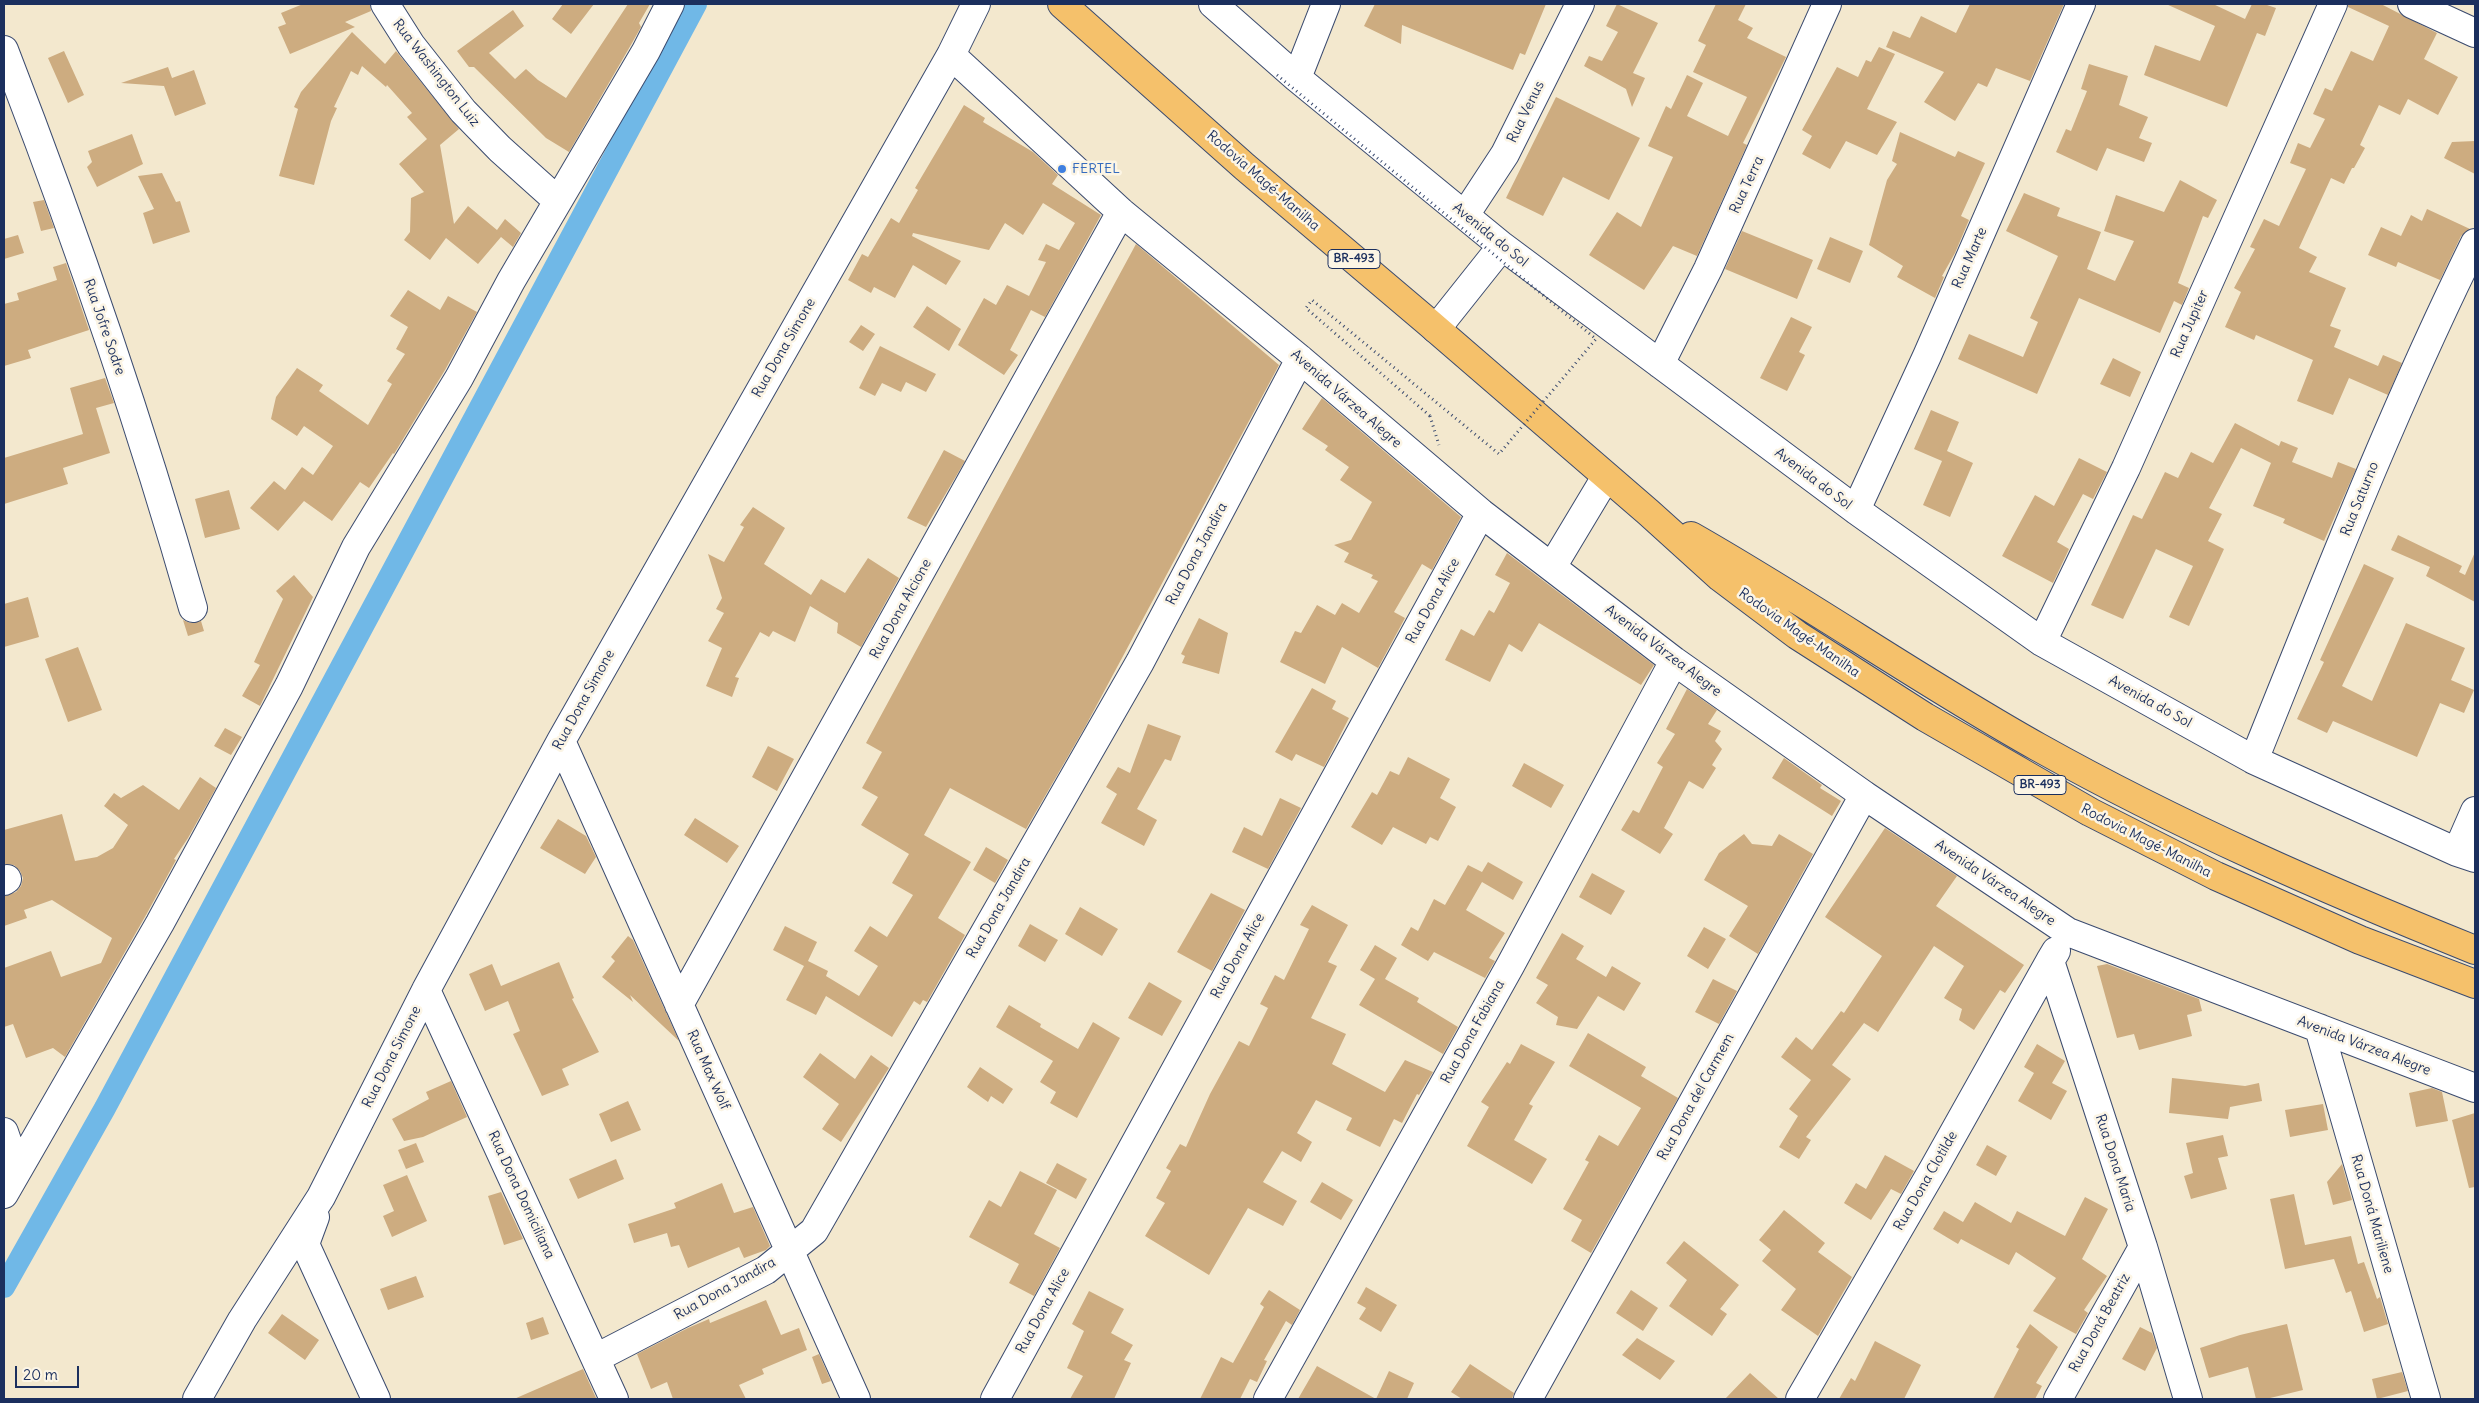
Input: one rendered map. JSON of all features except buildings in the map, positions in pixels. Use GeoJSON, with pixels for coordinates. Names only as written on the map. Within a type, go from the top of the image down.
{"type":"FeatureCollection","features":[{"type":"Feature","properties":{"kind":"highway","name":"Rodovia Magé-Manilha"},"geometry":{"type":"LineString","coordinates":[[1062,4],[1246,167],[1648,512],[1720,577],[1797,635],[1917,712],[2022,775],[2090,812],[2216,876],[2360,940],[2475,984]]}},
{"type":"Feature","properties":{"kind":"highway","name":"Rodovia Magé-Manilha"},"geometry":{"type":"LineString","coordinates":[[1648,512],[1815,609],[1940,690],[2096,779],[2228,846],[2371,908],[2475,950]]}},
{"type":"Feature","properties":{"kind":"street","name":"Rua Washington Luiz"},"geometry":{"type":"LineString","coordinates":[[384,4],[411,45],[463,112],[500,149],[558,201]]}},
{"type":"Feature","properties":{"kind":"street"},"geometry":{"type":"LineString","coordinates":[[4,1194],[160,923],[289,686],[356,547],[459,378],[511,281],[670,4]]}},
{"type":"Feature","properties":{"kind":"street","name":"Avenida do Sol"},"geometry":{"type":"LineString","coordinates":[[1213,4],[1287,77],[1465,215],[1502,246],[1856,510],[2042,642],[2254,760],[2466,855]]}},
{"type":"Feature","properties":{"kind":"street"},"geometry":{"type":"LineString","coordinates":[[1287,77],[1326,4]]}},
{"type":"Feature","properties":{"kind":"street","name":"Rua Venus"},"geometry":{"type":"LineString","coordinates":[[1465,215],[1505,154],[1580,4]]}},
{"type":"Feature","properties":{"kind":"street","name":"Rua Terra"},"geometry":{"type":"LineString","coordinates":[[1660,364],[1708,269],[1827,4]]}},
{"type":"Feature","properties":{"kind":"street","name":"Rua Marte"},"geometry":{"type":"LineString","coordinates":[[1856,510],[1927,356],[2081,4]]}},
{"type":"Feature","properties":{"kind":"street","name":"Rua Jupiter"},"geometry":{"type":"LineString","coordinates":[[2042,642],[2126,468],[2334,4]]}},
{"type":"Feature","properties":{"kind":"street"},"geometry":{"type":"LineString","coordinates":[[2412,4],[2475,32]]}},
{"type":"Feature","properties":{"kind":"street","name":"Rua Dona Simone"},"geometry":{"type":"LineString","coordinates":[[197,1399],[242,1320],[321,1196],[426,990],[561,740],[951,55],[967,8]]}},
{"type":"Feature","properties":{"kind":"street","name":"Rua Jofre Sodre"},"geometry":{"type":"LineString","coordinates":[[4,50],[75,240],[159,491],[193,608]]}},
{"type":"Feature","properties":{"kind":"street","name":"Avenida Várzea Alegre"},"geometry":{"type":"LineString","coordinates":[[951,55],[1121,212],[1300,359],[1481,514],[1674,662],[1864,795],[2068,932],[2475,1088]]}},
{"type":"Feature","properties":{"kind":"street","name":"Rua Dona Alcione"},"geometry":{"type":"LineString","coordinates":[[679,1005],[1121,212]]}},
{"type":"Feature","properties":{"kind":"street","name":"Rua Saturno"},"geometry":{"type":"LineString","coordinates":[[2254,760],[2374,466],[2450,293],[2475,243]]}},
{"type":"Feature","properties":{"kind":"street"},"geometry":{"type":"LineString","coordinates":[[1436,329],[1502,246]]}},
{"type":"Feature","properties":{"kind":"street","name":"Rua Dona Jandira"},"geometry":{"type":"LineString","coordinates":[[596,1358],[766,1270],[814,1231],[1140,662],[1300,359]]}},
{"type":"Feature","properties":{"kind":"street"},"geometry":{"type":"LineString","coordinates":[[1552,567],[1606,476]]}},
{"type":"Feature","properties":{"kind":"street","name":"Rua Dona Alice"},"geometry":{"type":"LineString","coordinates":[[995,1399],[1481,514]]}},
{"type":"Feature","properties":{"kind":"street","name":"Rua Dona Fabiana"},"geometry":{"type":"LineString","coordinates":[[1268,1399],[1515,957],[1674,662]]}},
{"type":"Feature","properties":{"kind":"street","name":"Rua Max Wolf"},"geometry":{"type":"LineString","coordinates":[[561,740],[856,1399]]}},
{"type":"Feature","properties":{"kind":"street","name":"Rua Dona del Carmem"},"geometry":{"type":"LineString","coordinates":[[1528,1399],[1864,795]]}},
{"type":"Feature","properties":{"kind":"street"},"geometry":{"type":"LineString","coordinates":[[2466,855],[2475,812]]}},
{"type":"Feature","properties":{"kind":"street"},"geometry":{"type":"LineString","coordinates":[[2050,961],[2068,932]]}},
{"type":"Feature","properties":{"kind":"street","name":"Rua Dona Maria"},"geometry":{"type":"LineString","coordinates":[[2050,961],[2143,1247],[2188,1399]]}},
{"type":"Feature","properties":{"kind":"street","name":"Rua Dona Clotilde"},"geometry":{"type":"LineString","coordinates":[[1800,1399],[1934,1168],[2050,961]]}},
{"type":"Feature","properties":{"kind":"street","name":"Rua Dona Domiciliana"},"geometry":{"type":"LineString","coordinates":[[426,990],[614,1399]]}},
{"type":"Feature","properties":{"kind":"street","name":"Rua Doná Mariliene"},"geometry":{"type":"LineString","coordinates":[[2319,1028],[2426,1399]]}},
{"type":"Feature","properties":{"kind":"street"},"geometry":{"type":"LineString","coordinates":[[4,1132],[17,1170]]}},
{"type":"Feature","properties":{"kind":"street"},"geometry":{"type":"LineString","coordinates":[[321,1196],[305,1244],[376,1399]]}},
{"type":"Feature","properties":{"kind":"street","name":"Rua Doná Beatriz"},"geometry":{"type":"LineString","coordinates":[[2058,1399],[2143,1247]]}},
{"type":"Feature","properties":{"kind":"path"},"geometry":{"type":"LineString","coordinates":[[1287,77],[1596,339],[1499,454],[1312,300],[1306,308],[1430,416]]}},
{"type":"Feature","properties":{"kind":"waterway"},"geometry":{"type":"LineString","coordinates":[[4,1287],[105,1108],[696,4]]}},
{"type":"Feature","properties":{"kind":"place","name":"FERTEL"},"geometry":{"type":"Point","coordinates":[1062,169]}}]}
